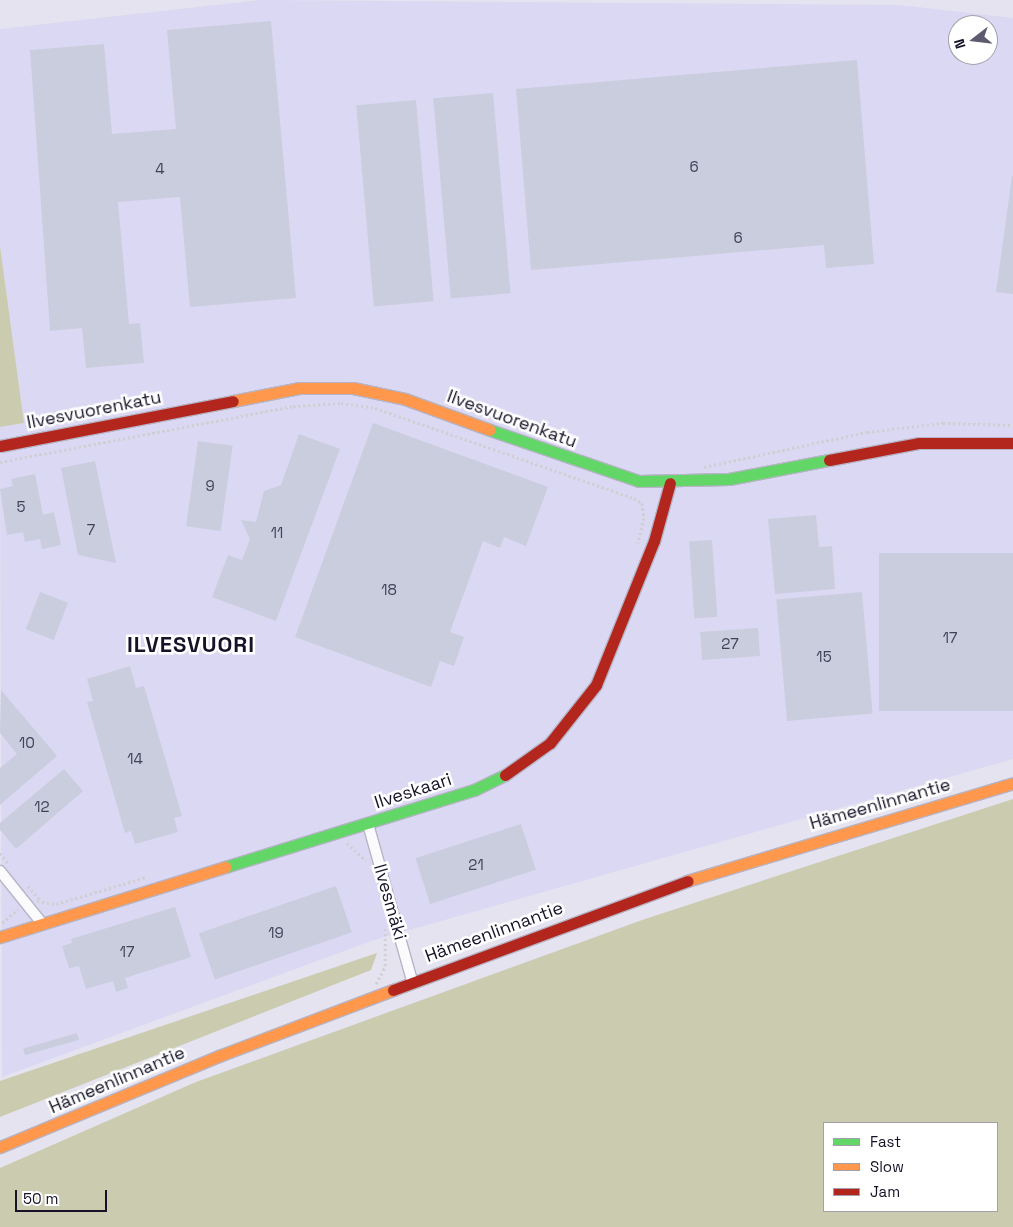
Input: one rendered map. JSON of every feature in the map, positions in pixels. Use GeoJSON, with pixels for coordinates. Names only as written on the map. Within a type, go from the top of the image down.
{"type":"FeatureCollection","features":[{"type":"Feature","properties":{"kind":"street","name":"Ilvesvuorenkatu"},"geometry":{"type":"LineString","coordinates":[[0,446],[268,392],[352,388],[405,399],[591,467],[639,481],[670,483],[729,479],[919,443],[1013,443]]}},
{"type":"Feature","properties":{"kind":"street","name":"Ilveskaari"},"geometry":{"type":"LineString","coordinates":[[0,937],[41,922],[368,824],[474,790],[518,768],[577,714],[611,653],[654,541],[670,483]]}},
{"type":"Feature","properties":{"kind":"street","name":"Hämeenlinnantie"},"geometry":{"type":"LineString","coordinates":[[0,1147],[412,981],[668,887],[1013,783]]}},
{"type":"Feature","properties":{"kind":"street","name":"Ilvesmäki"},"geometry":{"type":"LineString","coordinates":[[368,824],[412,981]]}},
{"type":"Feature","properties":{"kind":"street"},"geometry":{"type":"LineString","coordinates":[[0,871],[41,922]]}},
{"type":"Feature","properties":{"kind":"path"},"geometry":{"type":"LineString","coordinates":[[0,462],[293,406],[341,403],[375,408],[634,498],[642,503],[644,518],[638,546]]}},
{"type":"Feature","properties":{"kind":"path"},"geometry":{"type":"LineString","coordinates":[[342,831],[368,867]]}},
{"type":"Feature","properties":{"kind":"path"},"geometry":{"type":"LineString","coordinates":[[0,926],[10,912],[40,900],[56,904],[156,874]]}},
{"type":"Feature","properties":{"kind":"path"},"geometry":{"type":"LineString","coordinates":[[379,994],[375,980],[385,966],[387,949],[383,923]]}},
{"type":"Feature","properties":{"kind":"shaded area"},"geometry":{"type":"Polygon","coordinates":[[[261,0],[899,5],[987,15],[948,15],[948,65],[998,65],[998,16],[1013,18],[1013,759],[374,940],[2,1077],[0,427],[24,423],[0,246],[0,29],[261,0]]]}},
{"type":"Feature","properties":{"kind":"green space"},"geometry":{"type":"Polygon","coordinates":[[[0,246],[24,423],[0,427],[0,246]]]}},
{"type":"Feature","properties":{"kind":"green space"},"geometry":{"type":"Polygon","coordinates":[[[1013,799],[1013,1227],[0,1227],[0,1168],[196,1082],[645,919],[1013,799]]]}},
{"type":"Feature","properties":{"kind":"green space"},"geometry":{"type":"Polygon","coordinates":[[[377,953],[371,970],[0,1117],[0,1081],[377,953]]]}},
{"type":"Feature","properties":{"kind":"building"},"geometry":{"type":"Polygon","coordinates":[[[271,21],[296,298],[190,307],[180,197],[118,202],[129,324],[140,323],[144,363],[86,368],[82,328],[50,331],[30,50],[104,44],[112,134],[176,129],[167,30],[271,21]]]}},
{"type":"Feature","properties":{"kind":"building"},"geometry":{"type":"Polygon","coordinates":[[[857,60],[874,264],[826,268],[824,245],[531,270],[516,89],[857,60]]]}},
{"type":"Feature","properties":{"kind":"building"},"geometry":{"type":"Polygon","coordinates":[[[493,93],[511,293],[451,298],[433,98],[493,93]]]}},
{"type":"Feature","properties":{"kind":"building"},"geometry":{"type":"Polygon","coordinates":[[[416,100],[434,301],[374,306],[356,105],[416,100]]]}},
{"type":"Feature","properties":{"kind":"building"},"geometry":{"type":"Polygon","coordinates":[[[1013,176],[1013,294],[996,292],[1013,176]]]}},
{"type":"Feature","properties":{"kind":"building"},"geometry":{"type":"Polygon","coordinates":[[[373,423],[548,487],[526,546],[504,537],[500,548],[483,541],[450,632],[464,637],[454,666],[440,661],[431,687],[295,637],[373,423]]]}},
{"type":"Feature","properties":{"kind":"building"},"geometry":{"type":"Polygon","coordinates":[[[299,434],[340,449],[276,621],[212,597],[228,555],[242,560],[250,539],[241,520],[256,522],[264,491],[281,485],[299,434]]]}},
{"type":"Feature","properties":{"kind":"building"},"geometry":{"type":"Polygon","coordinates":[[[198,441],[233,446],[221,531],[186,526],[198,441]]]}},
{"type":"Feature","properties":{"kind":"building"},"geometry":{"type":"Polygon","coordinates":[[[95,461],[116,563],[78,555],[61,468],[95,461]]]}},
{"type":"Feature","properties":{"kind":"building"},"geometry":{"type":"Polygon","coordinates":[[[35,474],[43,515],[54,512],[61,545],[42,549],[40,539],[25,542],[23,532],[7,535],[0,489],[13,486],[11,479],[35,474]]]}},
{"type":"Feature","properties":{"kind":"building"},"geometry":{"type":"Polygon","coordinates":[[[816,515],[819,547],[832,546],[835,589],[775,594],[768,519],[816,515]]]}},
{"type":"Feature","properties":{"kind":"building"},"geometry":{"type":"Polygon","coordinates":[[[712,540],[717,617],[694,618],[689,542],[712,540]]]}},
{"type":"Feature","properties":{"kind":"building"},"geometry":{"type":"Polygon","coordinates":[[[879,553],[1013,553],[1013,711],[879,711],[879,553]]]}},
{"type":"Feature","properties":{"kind":"building"},"geometry":{"type":"Polygon","coordinates":[[[40,592],[68,603],[54,640],[26,629],[40,592]]]}},
{"type":"Feature","properties":{"kind":"building"},"geometry":{"type":"Polygon","coordinates":[[[862,592],[873,714],[787,721],[776,599],[862,592]]]}},
{"type":"Feature","properties":{"kind":"building"},"geometry":{"type":"Polygon","coordinates":[[[758,628],[760,656],[702,660],[700,632],[758,628]]]}},
{"type":"Feature","properties":{"kind":"building"},"geometry":{"type":"Polygon","coordinates":[[[130,666],[136,688],[144,686],[182,816],[174,818],[178,832],[135,844],[131,831],[125,833],[87,702],[93,701],[87,679],[130,666]]]}},
{"type":"Feature","properties":{"kind":"building"},"geometry":{"type":"Polygon","coordinates":[[[1,690],[57,756],[0,805],[0,768],[17,754],[0,733],[1,690]]]}},
{"type":"Feature","properties":{"kind":"building"},"geometry":{"type":"Polygon","coordinates":[[[64,769],[83,791],[16,849],[0,830],[0,823],[64,769]]]}},
{"type":"Feature","properties":{"kind":"building"},"geometry":{"type":"Polygon","coordinates":[[[521,824],[536,870],[430,904],[415,858],[521,824]]]}},
{"type":"Feature","properties":{"kind":"building"},"geometry":{"type":"Polygon","coordinates":[[[336,886],[352,932],[215,980],[199,933],[336,886]]]}},
{"type":"Feature","properties":{"kind":"building"},"geometry":{"type":"Polygon","coordinates":[[[175,907],[191,957],[125,978],[128,988],[116,992],[113,981],[86,989],[79,966],[69,968],[62,946],[72,943],[71,939],[175,907]]]}},
{"type":"Feature","properties":{"kind":"building"},"geometry":{"type":"Polygon","coordinates":[[[77,1033],[79,1040],[25,1055],[23,1048],[77,1033]]]}},
{"type":"Feature","properties":{"kind":"traffic: fast"},"geometry":{"type":"LineString","coordinates":[[490,430],[639,481],[729,479],[829,460]]}},
{"type":"Feature","properties":{"kind":"traffic: fast"},"geometry":{"type":"LineString","coordinates":[[225,867],[474,790],[505,775]]}},
{"type":"Feature","properties":{"kind":"traffic: slow"},"geometry":{"type":"LineString","coordinates":[[233,401],[299,388],[353,388],[405,399],[490,430]]}},
{"type":"Feature","properties":{"kind":"traffic: slow"},"geometry":{"type":"LineString","coordinates":[[687,881],[1013,783]]}},
{"type":"Feature","properties":{"kind":"traffic: slow"},"geometry":{"type":"LineString","coordinates":[[0,937],[225,867]]}},
{"type":"Feature","properties":{"kind":"traffic: slow"},"geometry":{"type":"LineString","coordinates":[[0,1147],[219,1056],[393,990]]}},
{"type":"Feature","properties":{"kind":"traffic: jam"},"geometry":{"type":"LineString","coordinates":[[0,446],[233,401]]}},
{"type":"Feature","properties":{"kind":"traffic: jam"},"geometry":{"type":"LineString","coordinates":[[829,460],[919,443],[1013,443]]}},
{"type":"Feature","properties":{"kind":"traffic: jam"},"geometry":{"type":"LineString","coordinates":[[505,775],[550,743],[596,685],[654,541],[670,483]]}},
{"type":"Feature","properties":{"kind":"traffic: jam"},"geometry":{"type":"LineString","coordinates":[[393,990],[687,881]]}},
{"type":"Feature","properties":{"kind":"district","name":"ILVESVUORI"},"geometry":{"type":"Point","coordinates":[191,645]}}]}
